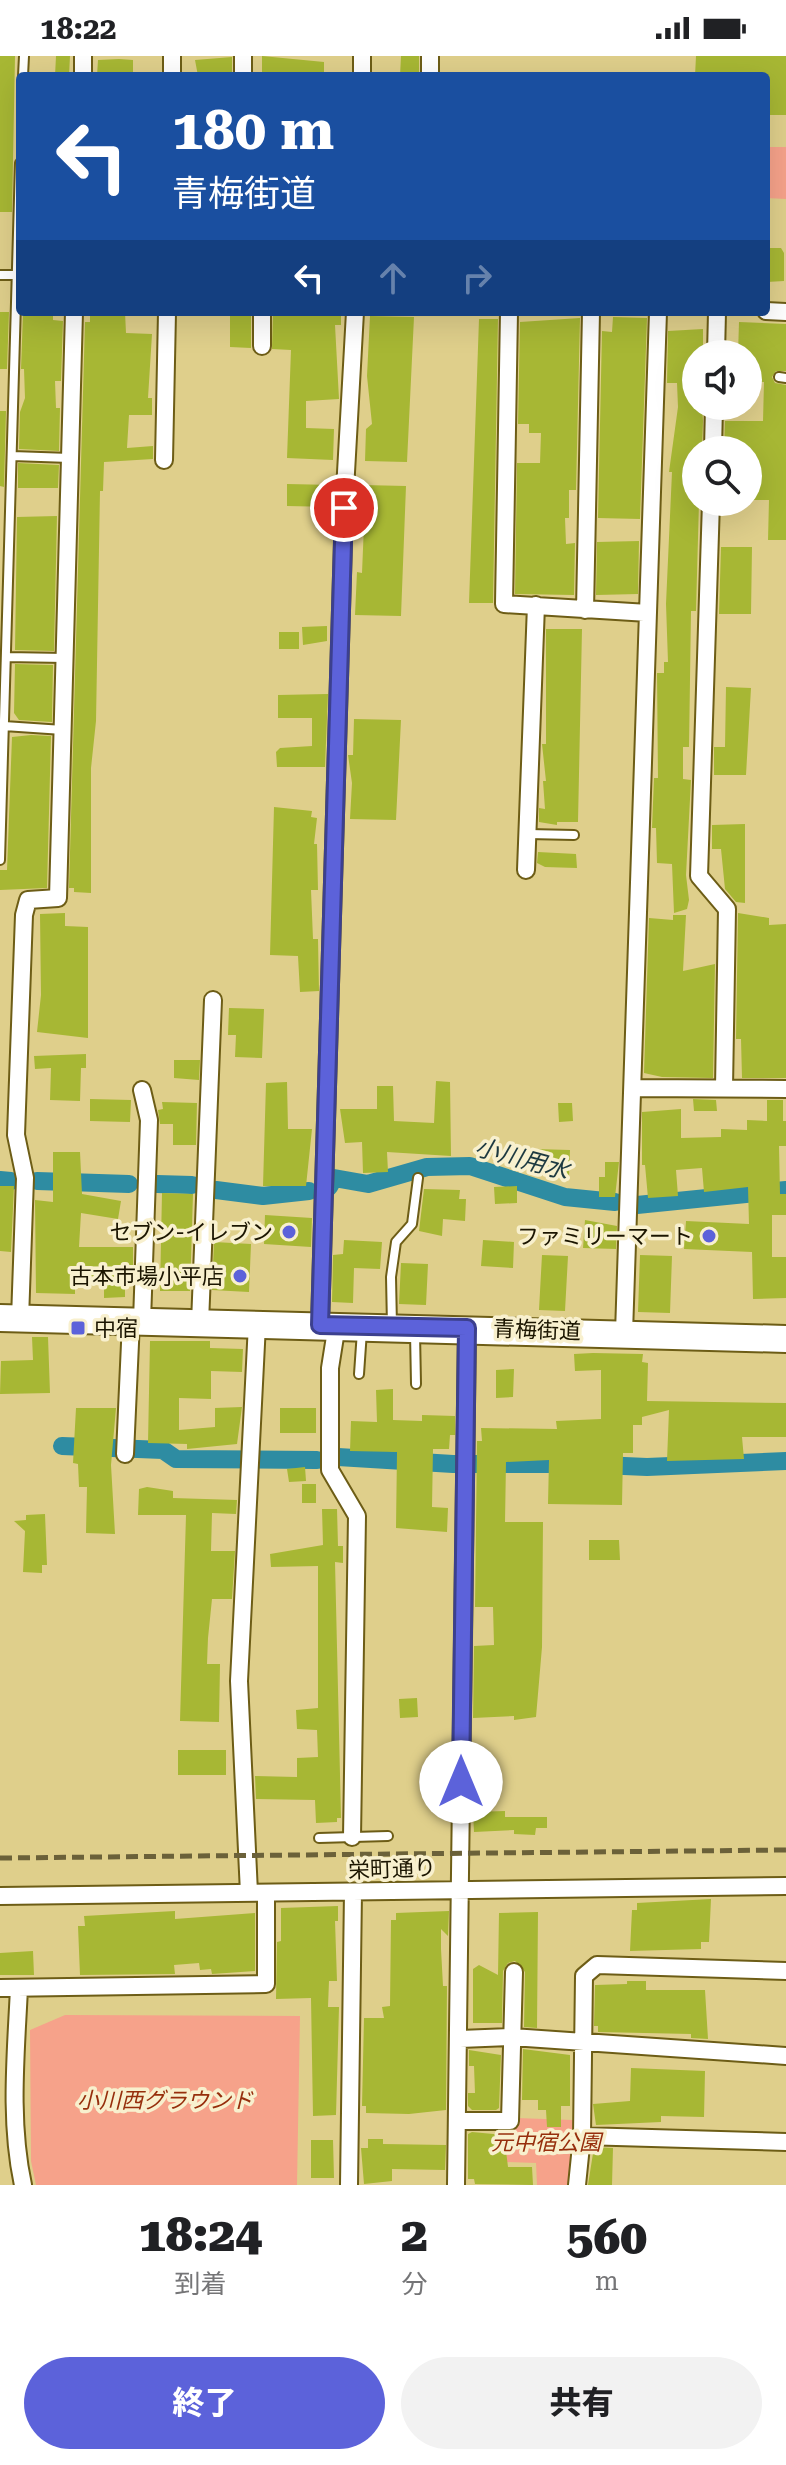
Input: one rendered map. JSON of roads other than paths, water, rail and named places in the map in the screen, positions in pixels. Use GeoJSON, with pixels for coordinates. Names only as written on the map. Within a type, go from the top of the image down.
{"type":"FeatureCollection","features":[{"type":"Feature","properties":{"kind":"main road","name":"青梅街道"},"geometry":{"type":"LineString","coordinates":[[10,1318],[403,1326],[786,1339]]}},
{"type":"Feature","properties":{"kind":"street"},"geometry":{"type":"LineString","coordinates":[[10,1318],[25,1178],[16,1135],[24,915],[28,900],[58,898],[74,316]]}},
{"type":"Feature","properties":{"kind":"street"},"geometry":{"type":"LineString","coordinates":[[164,460],[167,316]]}},
{"type":"Feature","properties":{"kind":"street"},"geometry":{"type":"LineString","coordinates":[[262,316],[262,346]]}},
{"type":"Feature","properties":{"kind":"street"},"geometry":{"type":"LineString","coordinates":[[352,1837],[357,1516],[330,1470],[330,1368],[340,1325],[344,508],[355,316]]}},
{"type":"Feature","properties":{"kind":"street"},"geometry":{"type":"LineString","coordinates":[[509,316],[504,604],[648,613]]}},
{"type":"Feature","properties":{"kind":"street"},"geometry":{"type":"LineString","coordinates":[[585,610],[591,316]]}},
{"type":"Feature","properties":{"kind":"street"},"geometry":{"type":"LineString","coordinates":[[624,1333],[658,316]]}},
{"type":"Feature","properties":{"kind":"street"},"geometry":{"type":"LineString","coordinates":[[716,340],[717,316]]}},
{"type":"Feature","properties":{"kind":"street"},"geometry":{"type":"LineString","coordinates":[[711,516],[699,876],[727,909],[724,1088]]}},
{"type":"Feature","properties":{"kind":"street"},"geometry":{"type":"LineString","coordinates":[[526,870],[536,605]]}},
{"type":"Feature","properties":{"kind":"street"},"geometry":{"type":"LineString","coordinates":[[200,1323],[213,1000]]}},
{"type":"Feature","properties":{"kind":"street"},"geometry":{"type":"LineString","coordinates":[[634,1088],[786,1089]]}},
{"type":"Feature","properties":{"kind":"street"},"geometry":{"type":"LineString","coordinates":[[125,1447],[149,1120],[142,1090]]}},
{"type":"Feature","properties":{"kind":"street"},"geometry":{"type":"LineString","coordinates":[[0,1988],[266,1984],[239,1681],[257,1324]]}},
{"type":"Feature","properties":{"kind":"street"},"geometry":{"type":"LineString","coordinates":[[456,2185],[467,1328]]}},
{"type":"Feature","properties":{"kind":"street","name":"栄町通り"},"geometry":{"type":"LineString","coordinates":[[0,1896],[786,1886]]}},
{"type":"Feature","properties":{"kind":"street"},"geometry":{"type":"LineString","coordinates":[[349,2185],[353,1892]]}},
{"type":"Feature","properties":{"kind":"street"},"geometry":{"type":"LineString","coordinates":[[577,2185],[582,2136],[584,1976],[597,1965],[786,1971]]}},
{"type":"Feature","properties":{"kind":"street"},"geometry":{"type":"LineString","coordinates":[[458,2121],[510,2121],[514,1972]]}},
{"type":"Feature","properties":{"kind":"street"},"geometry":{"type":"LineString","coordinates":[[19,1988],[8,2077],[23,2185]]}},
{"type":"Feature","properties":{"kind":"street"},"geometry":{"type":"LineString","coordinates":[[460,2039],[512,2037],[786,2056]]}},
{"type":"Feature","properties":{"kind":"street"},"geometry":{"type":"LineString","coordinates":[[582,2136],[786,2142]]}},
{"type":"Feature","properties":{"kind":"lane"},"geometry":{"type":"LineString","coordinates":[[0,275],[16,275],[12,456],[5,535],[6,657],[0,860]]}},
{"type":"Feature","properties":{"kind":"lane"},"geometry":{"type":"LineString","coordinates":[[12,456],[70,458]]}},
{"type":"Feature","properties":{"kind":"lane"},"geometry":{"type":"LineString","coordinates":[[6,657],[65,658]]}},
{"type":"Feature","properties":{"kind":"lane"},"geometry":{"type":"LineString","coordinates":[[4,726],[64,730]]}},
{"type":"Feature","properties":{"kind":"lane"},"geometry":{"type":"LineString","coordinates":[[528,834],[574,835]]}},
{"type":"Feature","properties":{"kind":"lane"},"geometry":{"type":"LineString","coordinates":[[416,1384],[391,1277],[396,1242],[412,1224],[418,1178]]}},
{"type":"Feature","properties":{"kind":"lane"},"geometry":{"type":"LineString","coordinates":[[340,1325],[359,1374]]}},
{"type":"Feature","properties":{"kind":"lane"},"geometry":{"type":"LineString","coordinates":[[319,1838],[388,1836]]}},
{"type":"Feature","properties":{"kind":"waterway","name":"小川用水"},"geometry":{"type":"LineString","coordinates":[[329,1187],[334,1178],[368,1184],[427,1167],[470,1166],[565,1197],[615,1202]]}},
{"type":"Feature","properties":{"kind":"waterway","name":"小川用水"},"geometry":{"type":"LineString","coordinates":[[0,1180],[11,1181]]}},
{"type":"Feature","properties":{"kind":"waterway","name":"小川用水"},"geometry":{"type":"LineString","coordinates":[[37,1181],[129,1184]]}},
{"type":"Feature","properties":{"kind":"waterway","name":"小川用水"},"geometry":{"type":"LineString","coordinates":[[157,1184],[192,1185]]}},
{"type":"Feature","properties":{"kind":"waterway","name":"小川用水"},"geometry":{"type":"LineString","coordinates":[[216,1190],[263,1196],[309,1191]]}},
{"type":"Feature","properties":{"kind":"waterway","name":"小川用水"},"geometry":{"type":"LineString","coordinates":[[637,1205],[786,1190]]}},
{"type":"Feature","properties":{"kind":"waterway"},"geometry":{"type":"LineString","coordinates":[[62,1446],[163,1450],[176,1459],[317,1460]]}},
{"type":"Feature","properties":{"kind":"waterway"},"geometry":{"type":"LineString","coordinates":[[338,1457],[453,1464],[572,1464]]}},
{"type":"Feature","properties":{"kind":"waterway"},"geometry":{"type":"LineString","coordinates":[[601,1465],[647,1467],[786,1461]]}},
{"type":"Feature","properties":{"kind":"railway"},"geometry":{"type":"LineString","coordinates":[[0,1858],[786,1850]]}},
{"type":"Feature","properties":{"kind":"place","name":"セブン-イレブン"},"geometry":{"type":"Point","coordinates":[289,1232]}},
{"type":"Feature","properties":{"kind":"place","name":"ファミリーマート"},"geometry":{"type":"Point","coordinates":[709,1236]}},
{"type":"Feature","properties":{"kind":"place","name":"古本市場小平店"},"geometry":{"type":"Point","coordinates":[240,1276]}},
{"type":"Feature","properties":{"kind":"place","name":"中宿"},"geometry":{"type":"Point","coordinates":[78,1328]}},
{"type":"Feature","properties":{"kind":"park label","name":"小川西グラウンド"},"geometry":{"type":"Point","coordinates":[165,2100]}},
{"type":"Feature","properties":{"kind":"park label","name":"元中宿公園"},"geometry":{"type":"Point","coordinates":[546,2142]}}]}
